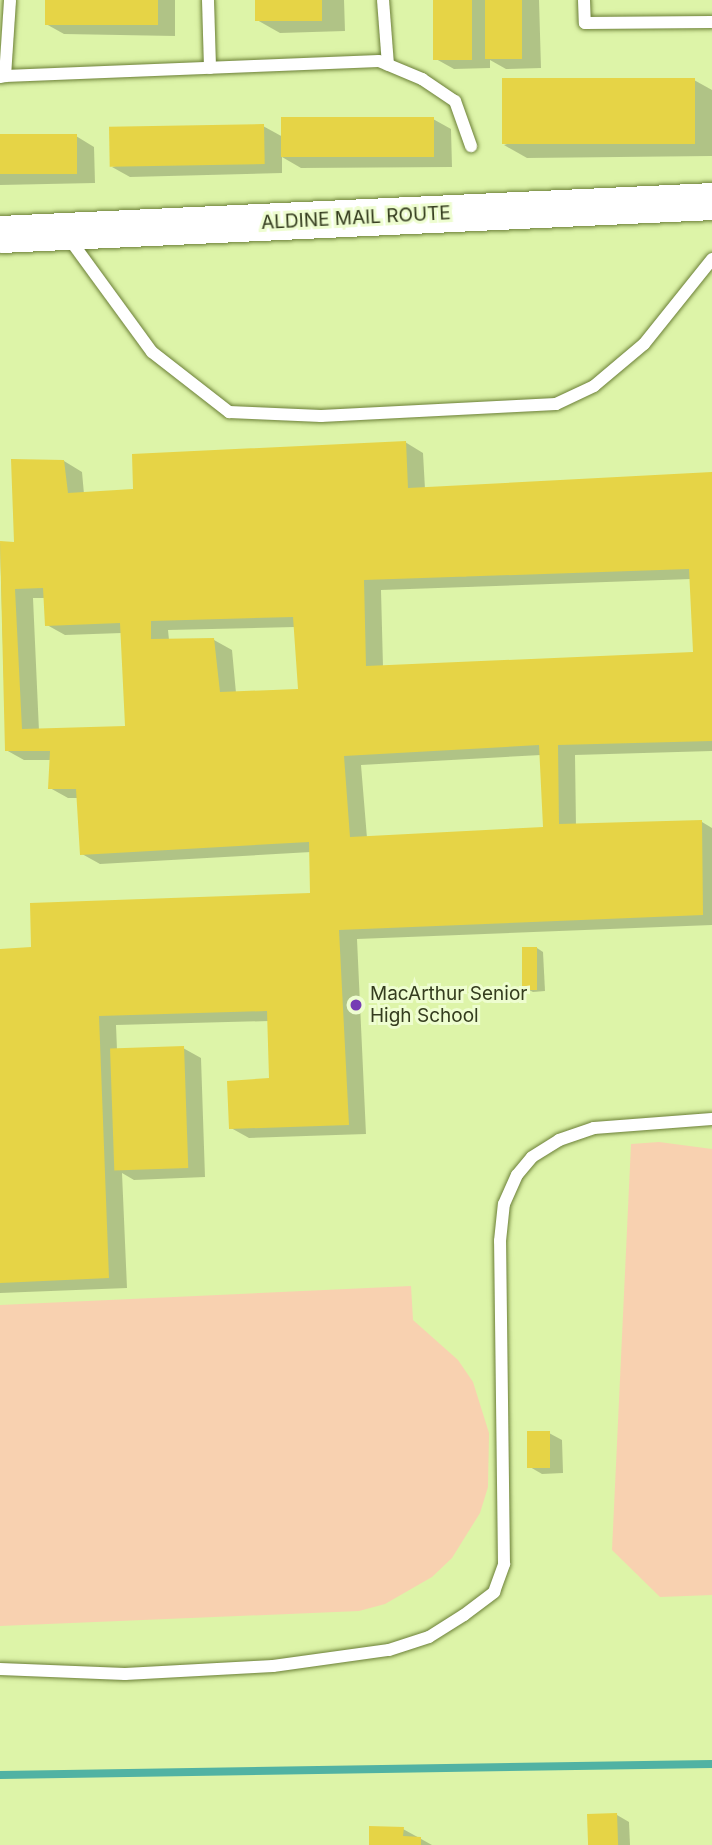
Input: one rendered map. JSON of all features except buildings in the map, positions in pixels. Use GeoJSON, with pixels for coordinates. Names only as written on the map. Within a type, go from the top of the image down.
{"type":"FeatureCollection","features":[{"type":"Feature","properties":{"kind":"main road","name":"ALDINE MAIL ROUTE"},"geometry":{"type":"LineString","coordinates":[[0,234],[712,201]]}},
{"type":"Feature","properties":{"kind":"lane"},"geometry":{"type":"LineString","coordinates":[[10,0],[3,76],[379,61],[455,101],[471,146]]}},
{"type":"Feature","properties":{"kind":"lane"},"geometry":{"type":"LineString","coordinates":[[208,0],[210,68]]}},
{"type":"Feature","properties":{"kind":"lane"},"geometry":{"type":"LineString","coordinates":[[383,0],[388,65]]}},
{"type":"Feature","properties":{"kind":"lane"},"geometry":{"type":"LineString","coordinates":[[584,0],[585,23],[712,22]]}},
{"type":"Feature","properties":{"kind":"lane"},"geometry":{"type":"LineString","coordinates":[[64,231],[152,352],[229,412],[308,416],[556,404],[594,386],[644,344],[712,259]]}},
{"type":"Feature","properties":{"kind":"lane"},"geometry":{"type":"LineString","coordinates":[[0,1669],[125,1674],[273,1666],[389,1650],[429,1637],[494,1592],[504,1564],[500,1241],[504,1204],[517,1175],[532,1157],[550,1145],[594,1128],[712,1119]]}},
{"type":"Feature","properties":{"kind":"shaded area"},"geometry":{"type":"Polygon","coordinates":[[[659,1142],[712,1149],[712,1595],[660,1597],[612,1550],[631,1144],[659,1142]]]}},
{"type":"Feature","properties":{"kind":"shaded area"},"geometry":{"type":"Polygon","coordinates":[[[411,1286],[413,1320],[458,1360],[473,1382],[489,1433],[488,1487],[480,1513],[452,1558],[432,1577],[385,1604],[359,1611],[0,1626],[0,1305],[411,1286]]]}},
{"type":"Feature","properties":{"kind":"waterway"},"geometry":{"type":"LineString","coordinates":[[0,1775],[712,1764]]}},
{"type":"Feature","properties":{"kind":"place","name":"MacArthur Senior High School"},"geometry":{"type":"Point","coordinates":[356,1005]}}]}
